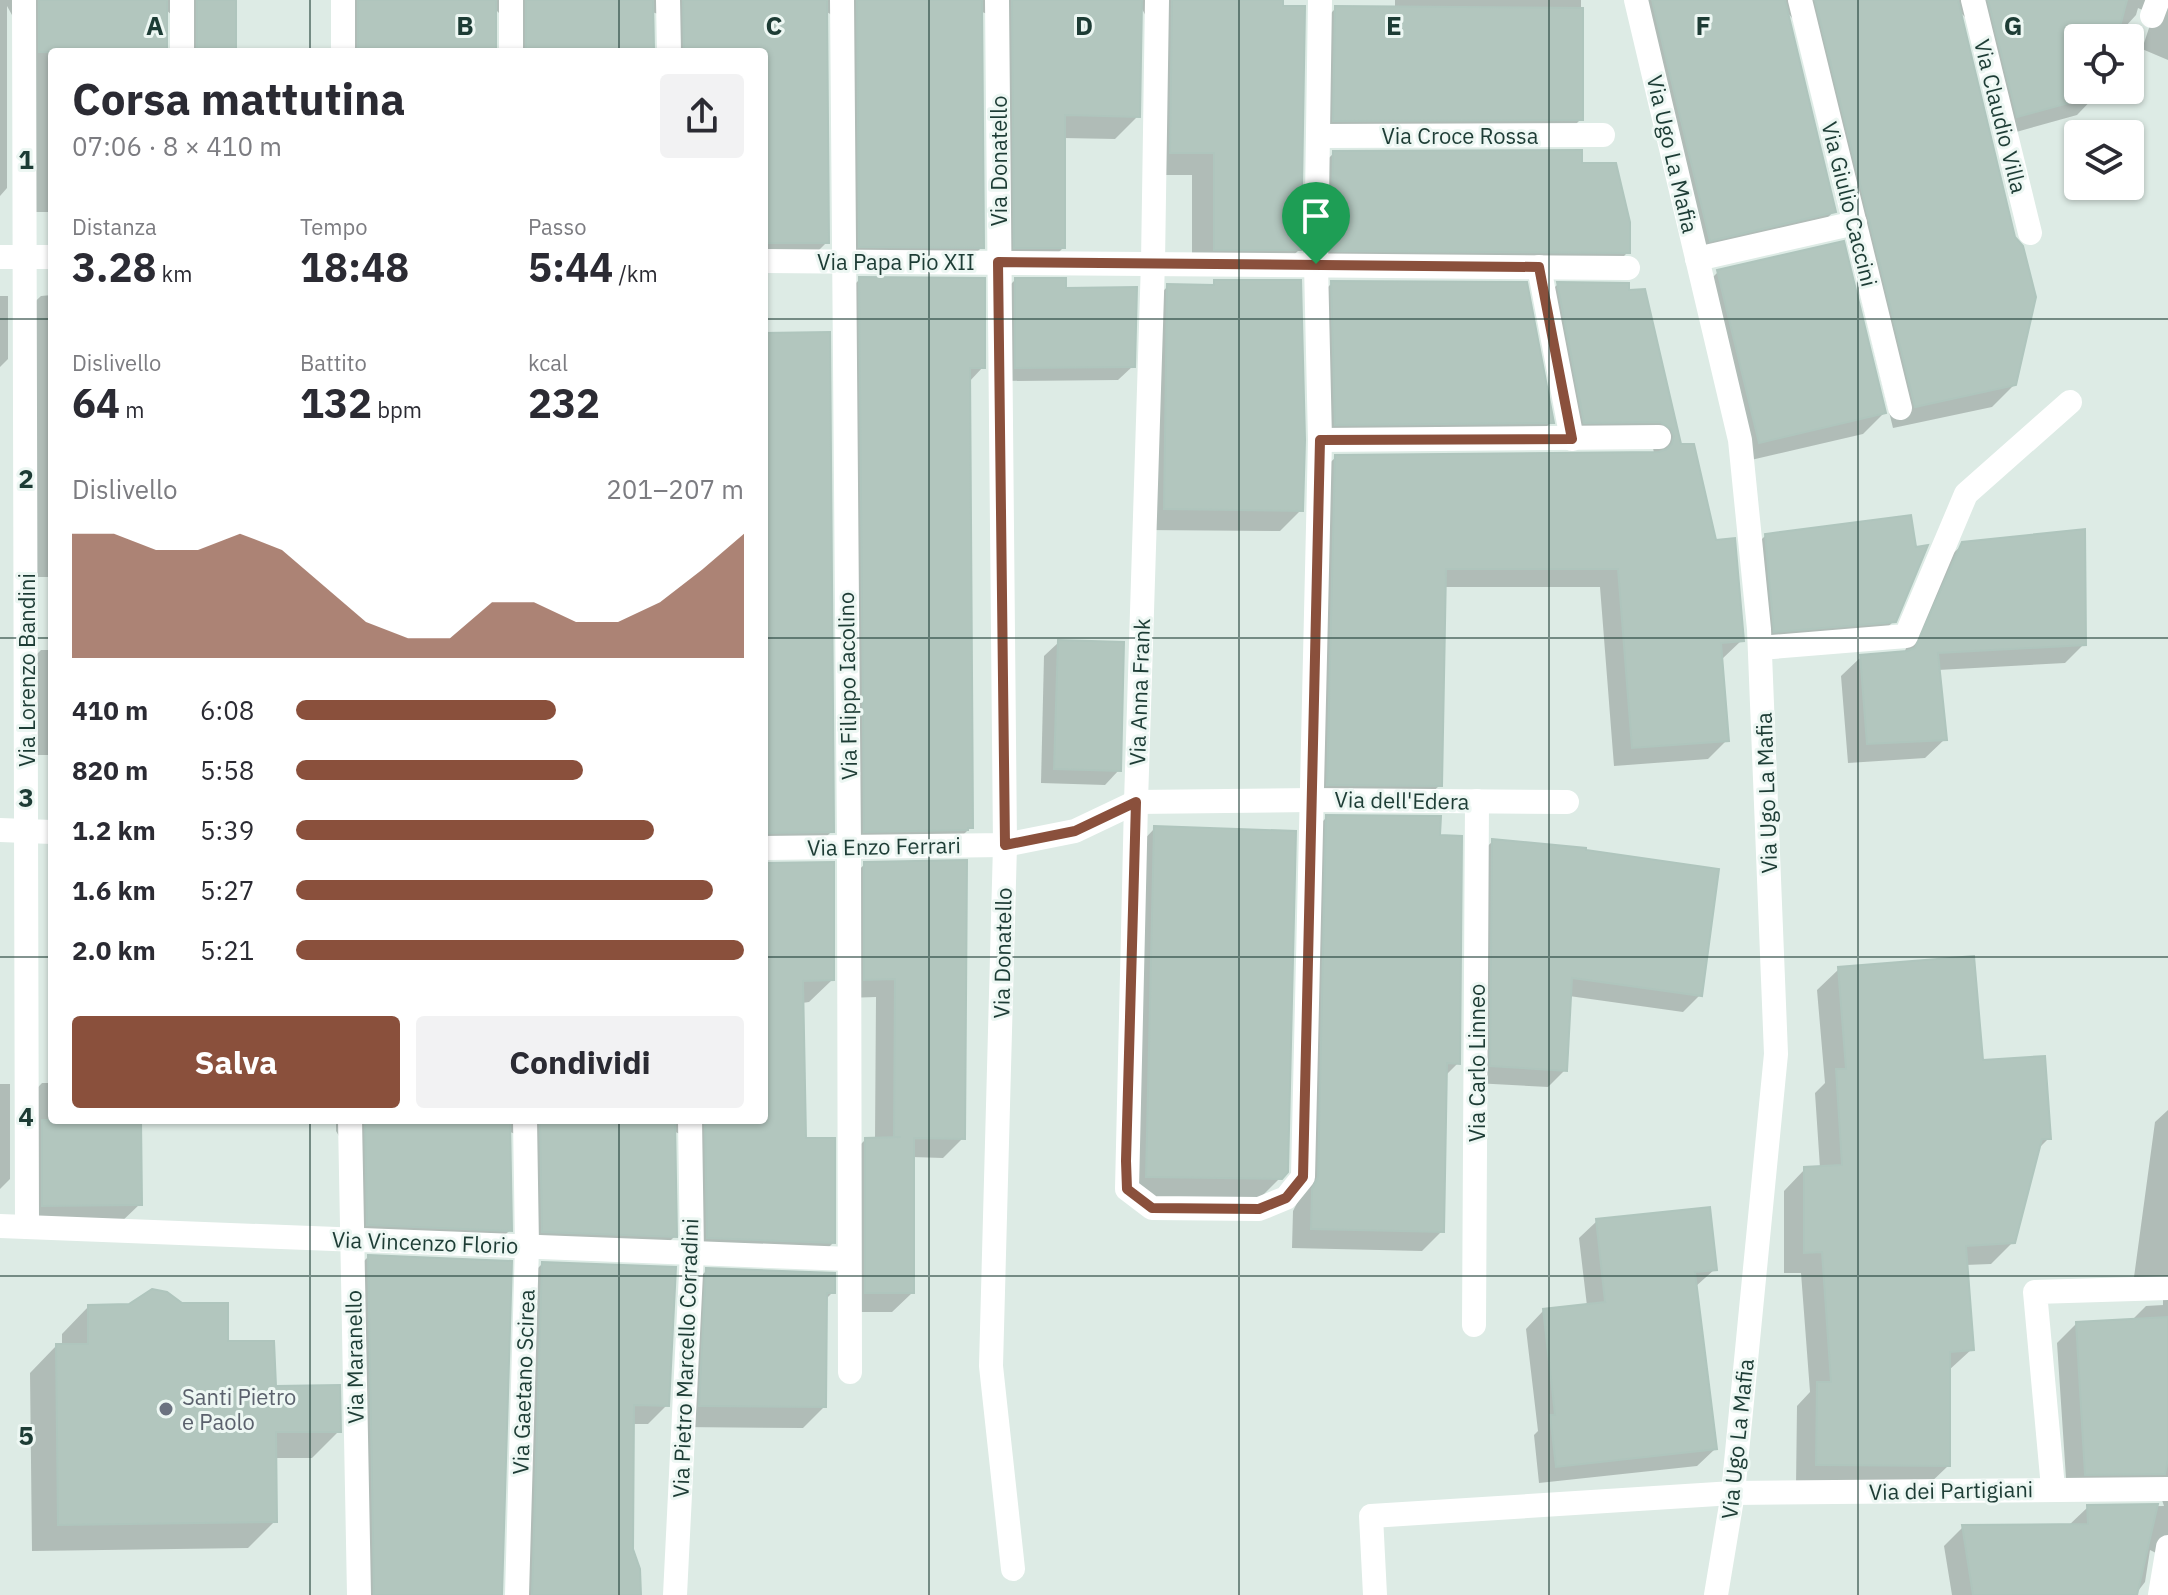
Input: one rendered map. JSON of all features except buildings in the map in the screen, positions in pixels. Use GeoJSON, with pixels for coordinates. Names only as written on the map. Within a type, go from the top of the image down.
{"type":"FeatureCollection","features":[{"type":"Feature","properties":{"kind":"street","name":"Via Lorenzo Bandini"},"geometry":{"type":"LineString","coordinates":[[24,0],[27,1227]]}},
{"type":"Feature","properties":{"kind":"street"},"geometry":{"type":"LineString","coordinates":[[182,0],[182,48]]}},
{"type":"Feature","properties":{"kind":"street"},"geometry":{"type":"LineString","coordinates":[[343,0],[343,48]]}},
{"type":"Feature","properties":{"kind":"street"},"geometry":{"type":"LineString","coordinates":[[511,0],[511,48]]}},
{"type":"Feature","properties":{"kind":"street"},"geometry":{"type":"LineString","coordinates":[[668,0],[669,48]]}},
{"type":"Feature","properties":{"kind":"street","name":"Via Filippo Iacolino"},"geometry":{"type":"LineString","coordinates":[[842,0],[850,1372]]}},
{"type":"Feature","properties":{"kind":"street","name":"Via Donatello"},"geometry":{"type":"LineString","coordinates":[[997,0],[1005,845],[991,1366],[1013,1569]]}},
{"type":"Feature","properties":{"kind":"street","name":"Via Anna Frank"},"geometry":{"type":"LineString","coordinates":[[1157,0],[1153,262],[1126,1161],[1127,1189],[1152,1208],[1259,1209],[1286,1198],[1303,1177],[1312,800]]}},
{"type":"Feature","properties":{"kind":"street"},"geometry":{"type":"LineString","coordinates":[[1312,800],[1320,440],[1316,264],[1320,0]]}},
{"type":"Feature","properties":{"kind":"street","name":"Via Ugo La Mafia"},"geometry":{"type":"LineString","coordinates":[[1636,0],[1740,440],[1760,648],[1776,1054],[1733,1493],[1716,1595]]}},
{"type":"Feature","properties":{"kind":"street","name":"Via Giulio Caccini"},"geometry":{"type":"LineString","coordinates":[[1800,0],[1900,408]]}},
{"type":"Feature","properties":{"kind":"street","name":"Via Claudio Villa"},"geometry":{"type":"LineString","coordinates":[[1973,0],[2030,233]]}},
{"type":"Feature","properties":{"kind":"street","name":"Via Croce Rossa"},"geometry":{"type":"LineString","coordinates":[[1318,136],[1603,135]]}},
{"type":"Feature","properties":{"kind":"street"},"geometry":{"type":"LineString","coordinates":[[1697,259],[1855,223]]}},
{"type":"Feature","properties":{"kind":"street"},"geometry":{"type":"LineString","coordinates":[[0,257],[48,257]]}},
{"type":"Feature","properties":{"kind":"street","name":"Via Papa Pio XII"},"geometry":{"type":"LineString","coordinates":[[768,261],[1628,268]]}},
{"type":"Feature","properties":{"kind":"street"},"geometry":{"type":"LineString","coordinates":[[1539,267],[1572,439]]}},
{"type":"Feature","properties":{"kind":"street"},"geometry":{"type":"LineString","coordinates":[[1760,648],[1906,636],[1966,494],[2070,402]]}},
{"type":"Feature","properties":{"kind":"street"},"geometry":{"type":"LineString","coordinates":[[1320,440],[1659,437]]}},
{"type":"Feature","properties":{"kind":"street","name":"Via Carlo Linneo"},"geometry":{"type":"LineString","coordinates":[[1474,1325],[1477,801]]}},
{"type":"Feature","properties":{"kind":"street","name":"Via dell'Edera"},"geometry":{"type":"LineString","coordinates":[[1005,845],[1075,831],[1136,802],[1567,802]]}},
{"type":"Feature","properties":{"kind":"street"},"geometry":{"type":"LineString","coordinates":[[0,830],[48,832]]}},
{"type":"Feature","properties":{"kind":"street","name":"Via Enzo Ferrari"},"geometry":{"type":"LineString","coordinates":[[768,848],[1005,845]]}},
{"type":"Feature","properties":{"kind":"street","name":"Via Maranello"},"geometry":{"type":"LineString","coordinates":[[350,1124],[359,1595]]}},
{"type":"Feature","properties":{"kind":"street","name":"Via Gaetano Scirea"},"geometry":{"type":"LineString","coordinates":[[517,1595],[527,1246],[525,1124]]}},
{"type":"Feature","properties":{"kind":"street","name":"Via Pietro Marcello Corradini"},"geometry":{"type":"LineString","coordinates":[[675,1595],[692,1253],[690,1124]]}},
{"type":"Feature","properties":{"kind":"street","name":"Via Vincenzo Florio"},"geometry":{"type":"LineString","coordinates":[[0,1226],[849,1259]]}},
{"type":"Feature","properties":{"kind":"street"},"geometry":{"type":"LineString","coordinates":[[2053,1488],[2035,1292],[2168,1288]]}},
{"type":"Feature","properties":{"kind":"street","name":"Via dei Partigiani"},"geometry":{"type":"LineString","coordinates":[[1375,1595],[1371,1516],[1733,1493],[2168,1489]]}},
{"type":"Feature","properties":{"kind":"street"},"geometry":{"type":"LineString","coordinates":[[2160,1595],[2168,1547]]}},
{"type":"Feature","properties":{"kind":"place","name":"Santi Pietro e Paolo"},"geometry":{"type":"Point","coordinates":[166,1409]}},
{"type":"Feature","properties":{"kind":"route"},"geometry":{"type":"LineString","coordinates":[[998,262],[1316,264],[1539,267],[1572,439],[1320,440],[1303,1177],[1286,1198],[1259,1209],[1152,1208],[1127,1189],[1136,802],[1075,831],[1005,845],[998,262]]}}]}
